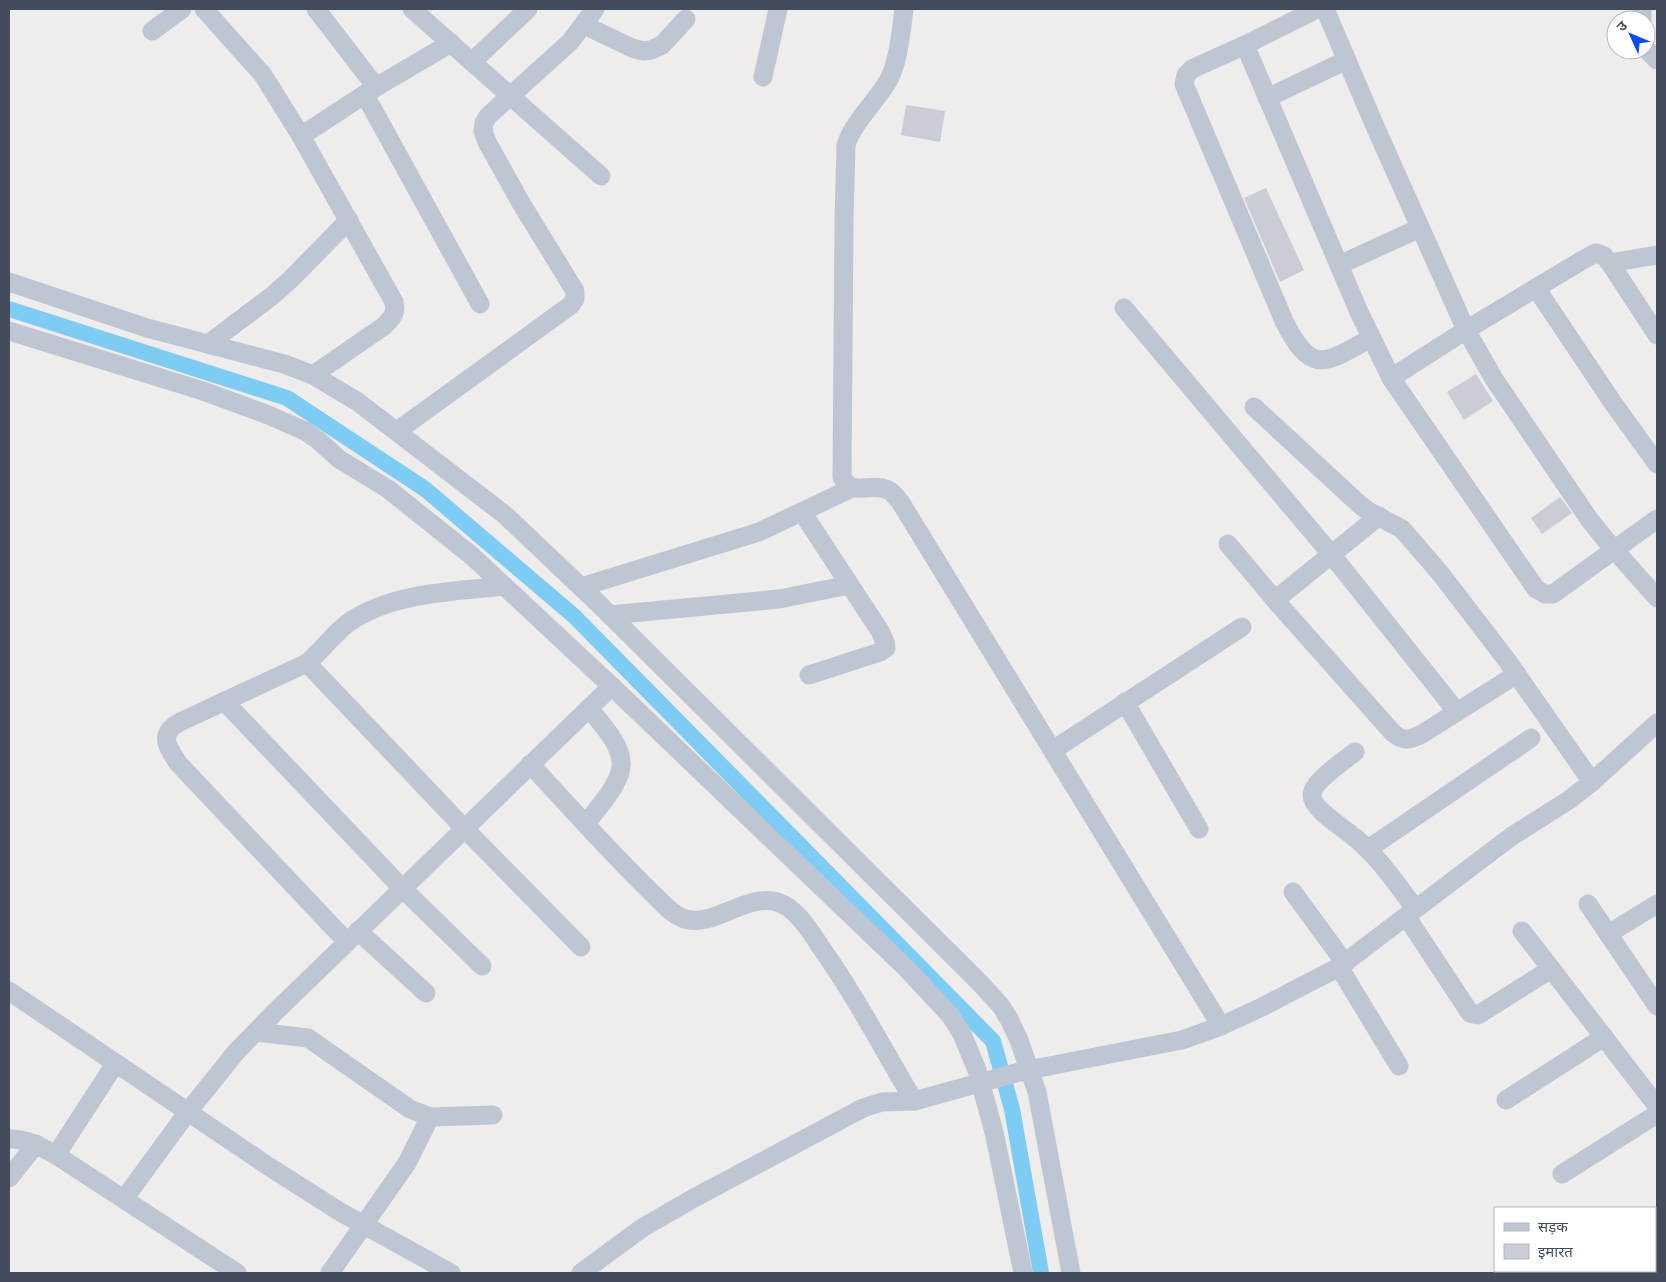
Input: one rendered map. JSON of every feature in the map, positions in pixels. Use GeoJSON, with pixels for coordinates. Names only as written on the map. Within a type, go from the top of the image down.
{"type":"FeatureCollection","features":[{"type":"Feature","properties":{"kind":"street"},"geometry":{"type":"LineString","coordinates":[[152,32],[182,9]]}},
{"type":"Feature","properties":{"kind":"street"},"geometry":{"type":"LineString","coordinates":[[204,9],[263,75],[301,136],[394,302],[396,309],[384,326],[314,375]]}},
{"type":"Feature","properties":{"kind":"street"},"geometry":{"type":"LineString","coordinates":[[412,9],[602,176]]}},
{"type":"Feature","properties":{"kind":"street"},"geometry":{"type":"LineString","coordinates":[[472,62],[528,9]]}},
{"type":"Feature","properties":{"kind":"street"},"geometry":{"type":"LineString","coordinates":[[397,431],[571,305],[575,299],[570,282],[505,177],[486,142],[483,131],[484,123],[488,116],[570,42],[595,9]]}},
{"type":"Feature","properties":{"kind":"street"},"geometry":{"type":"LineString","coordinates":[[763,77],[778,9]]}},
{"type":"Feature","properties":{"kind":"street"},"geometry":{"type":"LineString","coordinates":[[852,488],[846,484],[842,477],[846,146],[850,134],[889,79],[894,67],[904,9]]}},
{"type":"Feature","properties":{"kind":"street"},"geometry":{"type":"LineString","coordinates":[[1317,9],[1192,69],[1186,75],[1184,84],[1284,321],[1294,340],[1304,352],[1316,360],[1326,361],[1372,338]]}},
{"type":"Feature","properties":{"kind":"street"},"geometry":{"type":"LineString","coordinates":[[1325,9],[1466,330],[1494,379],[1589,519],[1657,598]]}},
{"type":"Feature","properties":{"kind":"street"},"geometry":{"type":"LineString","coordinates":[[323,12],[371,91],[480,304]]}},
{"type":"Feature","properties":{"kind":"street"},"geometry":{"type":"LineString","coordinates":[[584,24],[632,48],[643,51],[662,45],[686,19]]}},
{"type":"Feature","properties":{"kind":"street"},"geometry":{"type":"LineString","coordinates":[[301,136],[451,43]]}},
{"type":"Feature","properties":{"kind":"street"},"geometry":{"type":"LineString","coordinates":[[1245,45],[1339,264],[1391,378],[1536,589],[1545,594],[1553,594],[1657,519]]}},
{"type":"Feature","properties":{"kind":"street"},"geometry":{"type":"LineString","coordinates":[[1268,98],[1347,60]]}},
{"type":"Feature","properties":{"kind":"street"},"geometry":{"type":"LineString","coordinates":[[208,344],[285,284],[349,220]]}},
{"type":"Feature","properties":{"kind":"street"},"geometry":{"type":"LineString","coordinates":[[1339,264],[1420,228]]}},
{"type":"Feature","properties":{"kind":"street"},"geometry":{"type":"LineString","coordinates":[[1391,378],[1466,330],[1596,253],[1604,256],[1610,263],[1657,335]]}},
{"type":"Feature","properties":{"kind":"street"},"geometry":{"type":"LineString","coordinates":[[1610,263],[1657,254]]}},
{"type":"Feature","properties":{"kind":"street"},"geometry":{"type":"LineString","coordinates":[[9,282],[147,328],[284,364],[314,375],[358,402],[505,515],[610,615],[1001,1006],[1019,1040],[1026,1070],[1037,1092],[1071,1273]]}},
{"type":"Feature","properties":{"kind":"street"},"geometry":{"type":"LineString","coordinates":[[1536,288],[1657,464]]}},
{"type":"Feature","properties":{"kind":"street"},"geometry":{"type":"LineString","coordinates":[[1124,308],[1332,554],[1457,712]]}},
{"type":"Feature","properties":{"kind":"street"},"geometry":{"type":"LineString","coordinates":[[9,331],[203,390],[305,431],[339,459],[388,489],[472,556],[612,686],[885,948],[937,1000],[962,1034],[977,1070],[985,1081],[1023,1273]]}},
{"type":"Feature","properties":{"kind":"street"},"geometry":{"type":"LineString","coordinates":[[1254,407],[1359,504],[1402,529],[1440,573],[1517,674],[1592,782]]}},
{"type":"Feature","properties":{"kind":"street"},"geometry":{"type":"LineString","coordinates":[[580,587],[759,532],[852,488],[883,488],[891,491],[901,503],[1221,1026]]}},
{"type":"Feature","properties":{"kind":"street"},"geometry":{"type":"LineString","coordinates":[[802,512],[880,632],[886,648],[880,652],[809,675]]}},
{"type":"Feature","properties":{"kind":"street"},"geometry":{"type":"LineString","coordinates":[[1275,600],[1379,516]]}},
{"type":"Feature","properties":{"kind":"street"},"geometry":{"type":"LineString","coordinates":[[1228,544],[1275,600],[1400,738],[1409,740],[1422,734],[1517,674]]}},
{"type":"Feature","properties":{"kind":"street"},"geometry":{"type":"LineString","coordinates":[[610,615],[779,599],[849,585]]}},
{"type":"Feature","properties":{"kind":"street"},"geometry":{"type":"LineString","coordinates":[[426,994],[352,937],[200,787],[178,763],[168,748],[166,740],[171,727],[307,663],[320,653],[346,624],[369,610],[416,596],[504,586]]}},
{"type":"Feature","properties":{"kind":"street"},"geometry":{"type":"LineString","coordinates":[[1053,750],[1242,626]]}},
{"type":"Feature","properties":{"kind":"street"},"geometry":{"type":"LineString","coordinates":[[307,663],[464,828],[581,947]]}},
{"type":"Feature","properties":{"kind":"street"},"geometry":{"type":"LineString","coordinates":[[124,1199],[187,1113],[236,1052],[402,888],[612,686]]}},
{"type":"Feature","properties":{"kind":"street"},"geometry":{"type":"LineString","coordinates":[[224,701],[402,888],[482,966]]}},
{"type":"Feature","properties":{"kind":"street"},"geometry":{"type":"LineString","coordinates":[[1126,702],[1199,829]]}},
{"type":"Feature","properties":{"kind":"street"},"geometry":{"type":"LineString","coordinates":[[586,824],[619,776],[622,761],[612,738],[589,708]]}},
{"type":"Feature","properties":{"kind":"street"},"geometry":{"type":"LineString","coordinates":[[581,1273],[642,1228],[862,1108],[882,1102],[914,1101],[1026,1070],[1156,1046],[1199,1034],[1221,1026],[1342,965],[1512,836],[1592,782],[1657,723]]}},
{"type":"Feature","properties":{"kind":"street"},"geometry":{"type":"LineString","coordinates":[[1368,849],[1531,738]]}},
{"type":"Feature","properties":{"kind":"street"},"geometry":{"type":"LineString","coordinates":[[1355,752],[1322,778],[1313,789],[1314,803],[1368,849],[1410,912],[1470,1013],[1478,1015],[1551,969]]}},
{"type":"Feature","properties":{"kind":"street"},"geometry":{"type":"LineString","coordinates":[[530,764],[639,880],[673,913],[685,919],[700,920],[758,900],[772,900],[788,907],[800,918],[837,969],[914,1101]]}},
{"type":"Feature","properties":{"kind":"street"},"geometry":{"type":"LineString","coordinates":[[1293,892],[1342,965],[1399,1066]]}},
{"type":"Feature","properties":{"kind":"street"},"geometry":{"type":"LineString","coordinates":[[1588,904],[1657,1004]]}},
{"type":"Feature","properties":{"kind":"street"},"geometry":{"type":"LineString","coordinates":[[1608,934],[1657,904]]}},
{"type":"Feature","properties":{"kind":"street"},"geometry":{"type":"LineString","coordinates":[[1522,931],[1657,1106]]}},
{"type":"Feature","properties":{"kind":"street"},"geometry":{"type":"LineString","coordinates":[[9,991],[187,1113],[292,1182],[363,1225],[451,1273]]}},
{"type":"Feature","properties":{"kind":"street"},"geometry":{"type":"LineString","coordinates":[[256,1032],[308,1038],[410,1109],[430,1117],[492,1115]]}},
{"type":"Feature","properties":{"kind":"street"},"geometry":{"type":"LineString","coordinates":[[1506,1100],[1604,1037]]}},
{"type":"Feature","properties":{"kind":"street"},"geometry":{"type":"LineString","coordinates":[[56,1155],[116,1064]]}},
{"type":"Feature","properties":{"kind":"street"},"geometry":{"type":"LineString","coordinates":[[1562,1174],[1657,1114]]}},
{"type":"Feature","properties":{"kind":"street"},"geometry":{"type":"LineString","coordinates":[[330,1273],[407,1163],[430,1117]]}},
{"type":"Feature","properties":{"kind":"street"},"geometry":{"type":"LineString","coordinates":[[9,1139],[16,1138],[36,1144],[56,1155],[237,1273]]}},
{"type":"Feature","properties":{"kind":"street"},"geometry":{"type":"LineString","coordinates":[[9,1178],[36,1144]]}},
{"type":"Feature","properties":{"kind":"building"},"geometry":{"type":"Polygon","coordinates":[[[906,105],[945,111],[940,142],[901,135],[906,105]]]}},
{"type":"Feature","properties":{"kind":"building"},"geometry":{"type":"Polygon","coordinates":[[[1266,188],[1304,270],[1280,282],[1244,198],[1266,188]]]}},
{"type":"Feature","properties":{"kind":"building"},"geometry":{"type":"Polygon","coordinates":[[[1476,374],[1493,401],[1464,420],[1447,392],[1476,374]]]}},
{"type":"Feature","properties":{"kind":"building"},"geometry":{"type":"Polygon","coordinates":[[[1560,497],[1572,513],[1542,534],[1531,518],[1560,497]]]}},
{"type":"Feature","properties":{"kind":"waterway"},"geometry":{"type":"LineString","coordinates":[[9,309],[287,398],[425,489],[574,616],[993,1041],[1012,1109],[1041,1273]]}}]}
